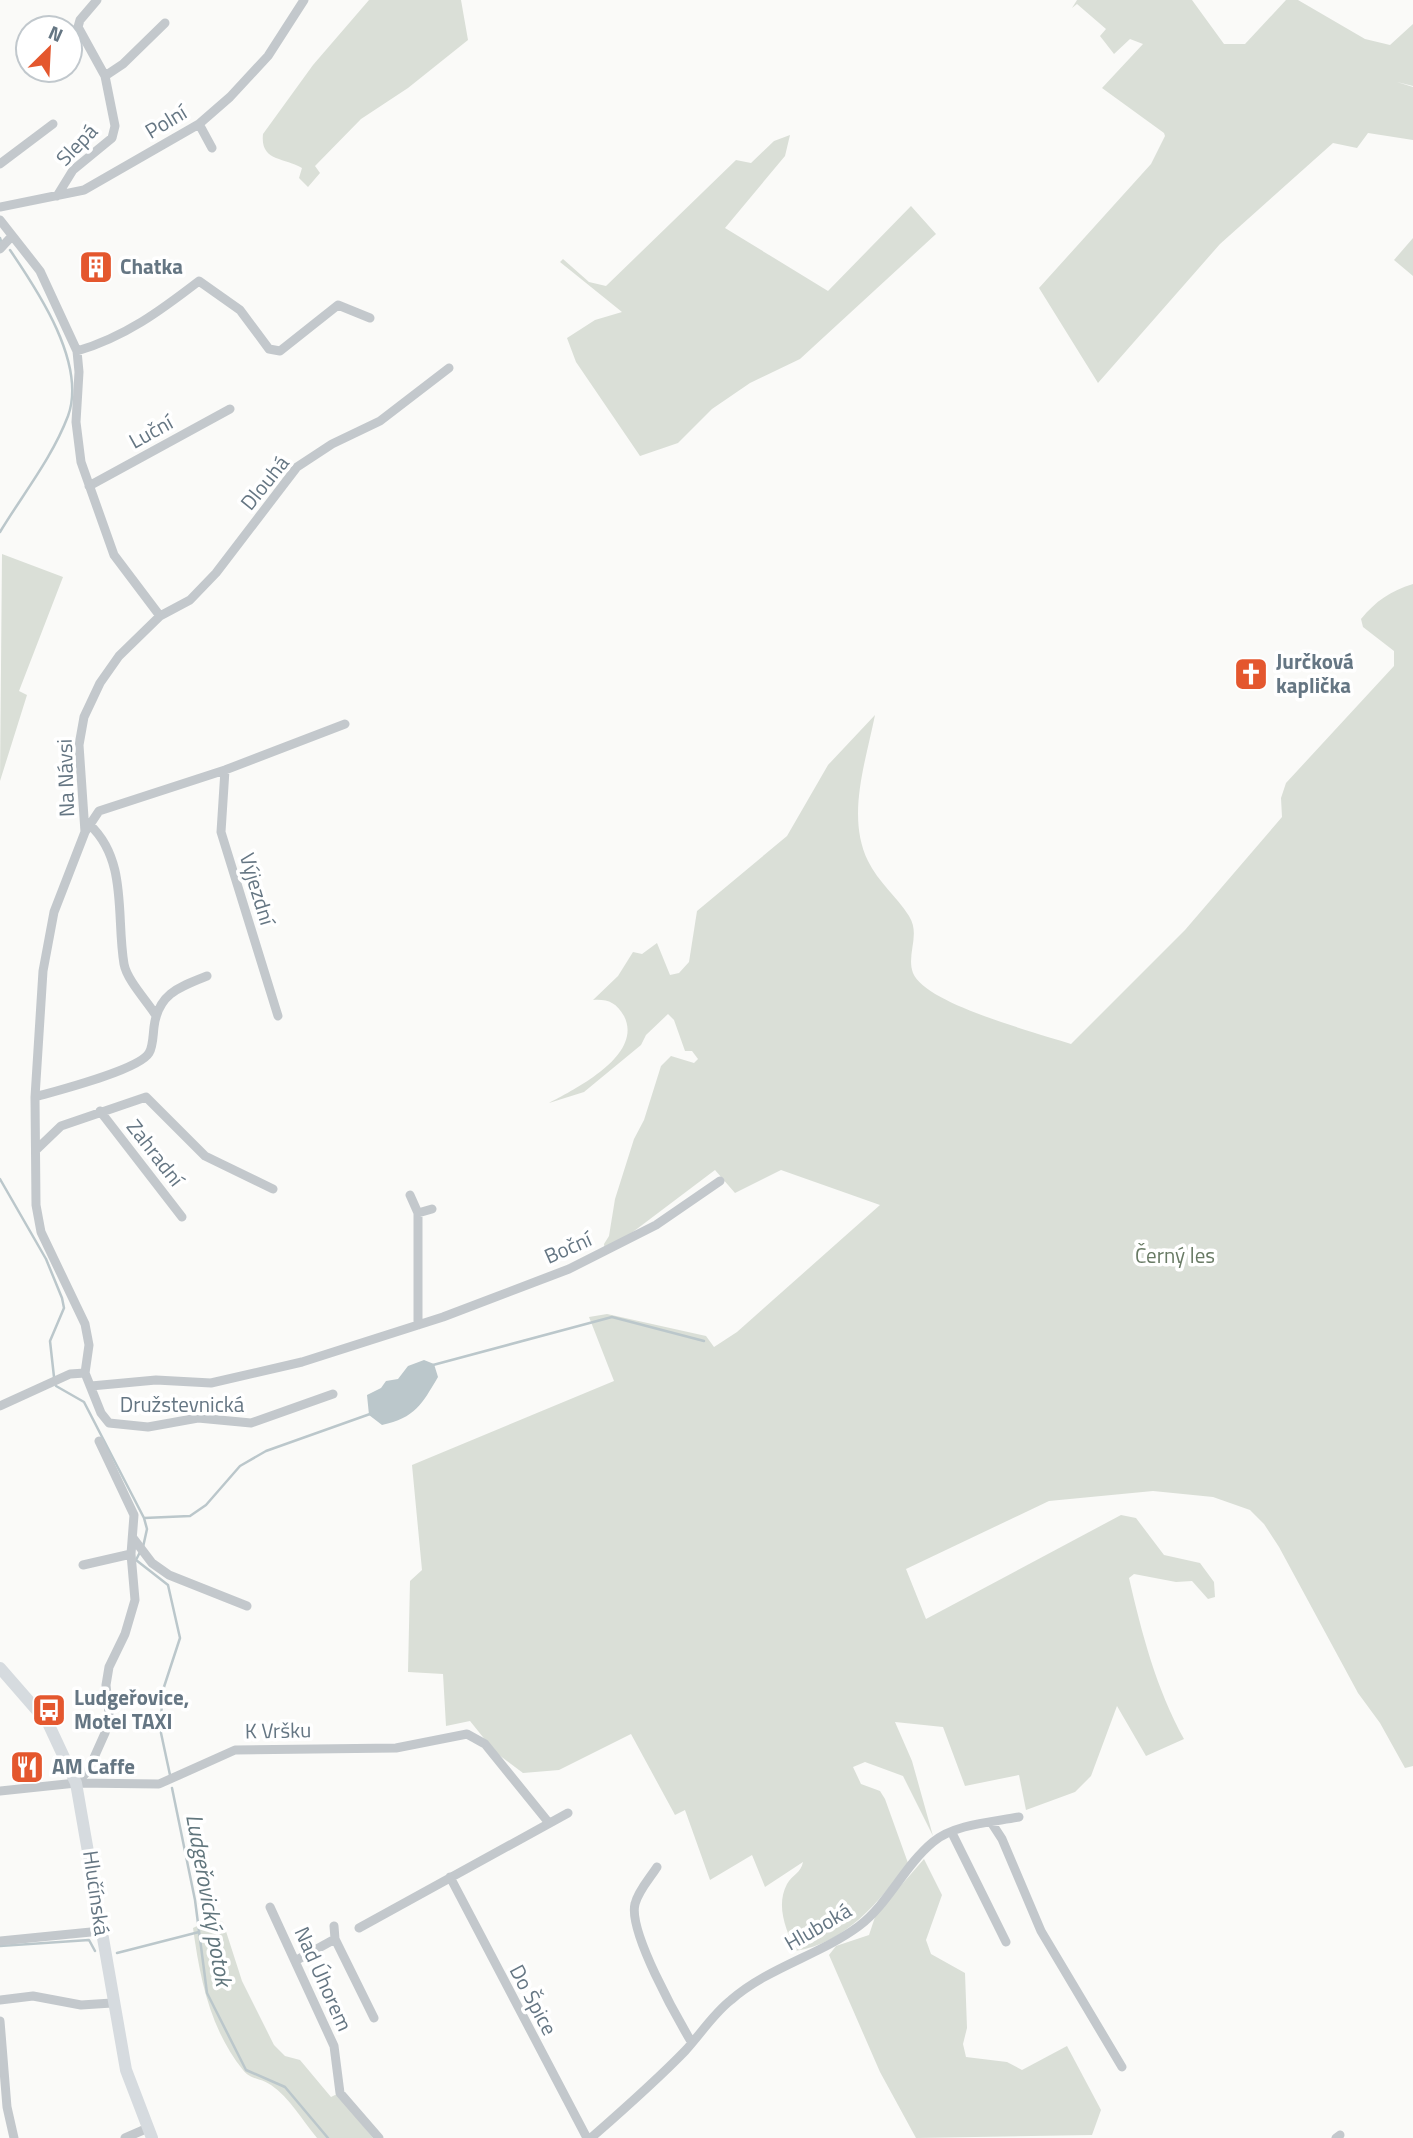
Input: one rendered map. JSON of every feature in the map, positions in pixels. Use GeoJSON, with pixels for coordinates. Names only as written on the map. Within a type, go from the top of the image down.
{"type":"FeatureCollection","features":[{"type":"Feature","properties":{"kind":"street","name":"Slepá"},"geometry":{"type":"LineString","coordinates":[[57,196],[73,170],[112,138],[115,126],[105,76],[78,27],[80,20],[97,0]]}},
{"type":"Feature","properties":{"kind":"street","name":"Polní"},"geometry":{"type":"LineString","coordinates":[[0,206],[83,190],[199,124],[230,97],[268,56],[304,0]]}},
{"type":"Feature","properties":{"kind":"street"},"geometry":{"type":"LineString","coordinates":[[105,76],[123,64],[166,23]]}},
{"type":"Feature","properties":{"kind":"street"},"geometry":{"type":"LineString","coordinates":[[0,164],[53,124]]}},
{"type":"Feature","properties":{"kind":"street"},"geometry":{"type":"LineString","coordinates":[[199,124],[212,148]]}},
{"type":"Feature","properties":{"kind":"street"},"geometry":{"type":"LineString","coordinates":[[0,220],[40,271],[77,351],[79,372],[76,422],[81,462],[114,555],[160,616]]}},
{"type":"Feature","properties":{"kind":"street"},"geometry":{"type":"LineString","coordinates":[[0,249],[12,236]]}},
{"type":"Feature","properties":{"kind":"street"},"geometry":{"type":"LineString","coordinates":[[77,351],[111,341],[137,327],[199,281],[240,310],[269,349],[280,351],[338,305],[370,318]]}},
{"type":"Feature","properties":{"kind":"street","name":"Dlouhá"},"geometry":{"type":"LineString","coordinates":[[160,616],[190,600],[216,573],[297,467],[332,444],[380,421],[449,368]]}},
{"type":"Feature","properties":{"kind":"street","name":"Luční"},"geometry":{"type":"LineString","coordinates":[[89,486],[230,409]]}},
{"type":"Feature","properties":{"kind":"street","name":"Na Návsi"},"geometry":{"type":"LineString","coordinates":[[109,1423],[101,1413],[85,1373],[89,1345],[85,1324],[41,1232],[36,1205],[35,1097],[43,971],[54,912],[88,828],[79,745],[84,717],[110,667],[160,616]]}},
{"type":"Feature","properties":{"kind":"street"},"geometry":{"type":"LineString","coordinates":[[155,1014],[124,967],[120,893],[102,837],[88,828],[99,811],[225,770],[345,724]]}},
{"type":"Feature","properties":{"kind":"street","name":"Výjezdní"},"geometry":{"type":"LineString","coordinates":[[225,770],[226,798],[221,832],[278,1016]]}},
{"type":"Feature","properties":{"kind":"street"},"geometry":{"type":"LineString","coordinates":[[35,1097],[104,1076],[143,1060],[151,1052],[155,1014],[169,993],[207,976]]}},
{"type":"Feature","properties":{"kind":"street","name":"Zahradní"},"geometry":{"type":"LineString","coordinates":[[36,1150],[61,1126],[146,1097],[205,1156],[274,1189]]}},
{"type":"Feature","properties":{"kind":"street","name":"Zahradní"},"geometry":{"type":"LineString","coordinates":[[100,1111],[182,1217]]}},
{"type":"Feature","properties":{"kind":"street","name":"Boční"},"geometry":{"type":"LineString","coordinates":[[91,1386],[156,1380],[211,1383],[302,1362],[418,1325],[569,1269],[656,1225],[720,1181]]}},
{"type":"Feature","properties":{"kind":"street"},"geometry":{"type":"LineString","coordinates":[[410,1195],[418,1213],[418,1325]]}},
{"type":"Feature","properties":{"kind":"street"},"geometry":{"type":"LineString","coordinates":[[418,1213],[432,1209]]}},
{"type":"Feature","properties":{"kind":"street"},"geometry":{"type":"LineString","coordinates":[[0,1405],[70,1374],[85,1373]]}},
{"type":"Feature","properties":{"kind":"street","name":"Družstevnická"},"geometry":{"type":"LineString","coordinates":[[109,1423],[148,1427],[198,1418],[251,1423],[333,1394]]}},
{"type":"Feature","properties":{"kind":"street"},"geometry":{"type":"LineString","coordinates":[[99,1441],[134,1515],[139,1544],[152,1563],[169,1575],[247,1606]]}},
{"type":"Feature","properties":{"kind":"street"},"geometry":{"type":"LineString","coordinates":[[83,1564],[131,1554],[139,1544]]}},
{"type":"Feature","properties":{"kind":"street"},"geometry":{"type":"LineString","coordinates":[[76,1783],[88,1772],[108,1724],[108,1667],[133,1613],[131,1554]]}},
{"type":"Feature","properties":{"kind":"street","name":"Hlučínská"},"geometry":{"type":"LineString","coordinates":[[0,1668],[48,1723],[76,1783],[85,1821],[112,2003],[126,2070],[150,2133]]}},
{"type":"Feature","properties":{"kind":"street","name":"K Vršku"},"geometry":{"type":"LineString","coordinates":[[0,1791],[76,1783],[159,1784],[234,1750],[396,1748],[467,1734],[485,1744],[549,1823]]}},
{"type":"Feature","properties":{"kind":"street"},"geometry":{"type":"LineString","coordinates":[[359,1928],[568,1813]]}},
{"type":"Feature","properties":{"kind":"street","name":"Hluboká"},"geometry":{"type":"LineString","coordinates":[[589,2138],[692,2043],[729,2001],[748,1987],[834,1942],[860,1925],[881,1905],[911,1865],[935,1840],[1019,1816]]}},
{"type":"Feature","properties":{"kind":"street"},"geometry":{"type":"LineString","coordinates":[[991,1822],[1002,1839],[1041,1931],[1122,2067]]}},
{"type":"Feature","properties":{"kind":"street"},"geometry":{"type":"LineString","coordinates":[[952,1833],[1006,1942]]}},
{"type":"Feature","properties":{"kind":"street"},"geometry":{"type":"LineString","coordinates":[[657,1867],[634,1906],[637,1929],[665,1995],[692,2043]]}},
{"type":"Feature","properties":{"kind":"street","name":"Do Špice"},"geometry":{"type":"LineString","coordinates":[[450,1877],[589,2138]]}},
{"type":"Feature","properties":{"kind":"street","name":"Nad Úhorem"},"geometry":{"type":"LineString","coordinates":[[270,1907],[334,2046],[341,2093],[379,2138]]}},
{"type":"Feature","properties":{"kind":"street"},"geometry":{"type":"LineString","coordinates":[[334,1926],[335,1939],[374,2018]]}},
{"type":"Feature","properties":{"kind":"street"},"geometry":{"type":"LineString","coordinates":[[0,1941],[101,1931]]}},
{"type":"Feature","properties":{"kind":"street"},"geometry":{"type":"LineString","coordinates":[[295,1961],[335,1939]]}},
{"type":"Feature","properties":{"kind":"street"},"geometry":{"type":"LineString","coordinates":[[0,2000],[33,1996],[81,2006],[112,2003]]}},
{"type":"Feature","properties":{"kind":"street"},"geometry":{"type":"LineString","coordinates":[[0,2021],[7,2106],[13,2138]]}},
{"type":"Feature","properties":{"kind":"street"},"geometry":{"type":"LineString","coordinates":[[125,2138],[150,2133]]}},
{"type":"Feature","properties":{"kind":"green space"},"geometry":{"type":"Polygon","coordinates":[[[369,0],[461,0],[468,40],[408,88],[361,119],[315,166],[320,173],[308,187],[299,178],[302,168],[265,150],[263,134],[313,65],[369,0]]]}},
{"type":"Feature","properties":{"kind":"green space"},"geometry":{"type":"Polygon","coordinates":[[[1077,0],[1192,0],[1224,44],[1245,44],[1286,0],[1298,0],[1365,39],[1390,45],[1413,24],[1413,86],[1397,82],[1413,87],[1413,140],[1368,133],[1357,148],[1333,143],[1220,244],[1098,383],[1039,288],[1151,164],[1165,136],[1102,88],[1143,44],[1130,39],[1114,54],[1100,36],[1106,29],[1077,4],[1072,8],[1077,0]]]}},
{"type":"Feature","properties":{"kind":"green space"},"geometry":{"type":"Polygon","coordinates":[[[790,135],[785,156],[725,228],[828,291],[911,206],[936,234],[800,359],[750,383],[712,409],[678,443],[640,456],[576,362],[567,338],[595,320],[622,312],[560,262],[563,259],[589,282],[606,286],[736,160],[751,163],[774,141],[790,135]]]}},
{"type":"Feature","properties":{"kind":"green space"},"geometry":{"type":"Polygon","coordinates":[[[1413,238],[1413,276],[1394,260],[1413,238]]]}},
{"type":"Feature","properties":{"kind":"green space"},"geometry":{"type":"Polygon","coordinates":[[[2,554],[63,577],[19,691],[27,695],[0,781],[2,554]]]}},
{"type":"Feature","properties":{"kind":"green space","name":"Černý les"},"geometry":{"type":"Polygon","coordinates":[[[1413,584],[1413,1766],[1405,1768],[1380,1723],[1358,1693],[1279,1547],[1264,1524],[1250,1510],[1213,1497],[1153,1491],[1049,1501],[906,1569],[926,1619],[1121,1515],[1136,1518],[1164,1555],[1200,1563],[1214,1582],[1215,1597],[1208,1599],[1192,1581],[1176,1582],[1134,1574],[1129,1578],[1151,1660],[1165,1700],[1184,1739],[1146,1756],[1117,1706],[1091,1776],[1075,1792],[1026,1810],[1019,1775],[965,1786],[943,1727],[895,1722],[912,1761],[933,1836],[903,1776],[865,1762],[853,1767],[861,1784],[880,1791],[885,1799],[908,1863],[886,1892],[860,1919],[830,1940],[795,1951],[784,1918],[782,1901],[787,1884],[803,1862],[765,1887],[752,1855],[710,1880],[685,1810],[675,1815],[631,1734],[559,1770],[523,1773],[495,1752],[470,1721],[446,1726],[443,1674],[408,1672],[410,1581],[422,1570],[412,1465],[614,1381],[589,1317],[607,1314],[706,1336],[714,1347],[737,1332],[880,1205],[781,1170],[735,1193],[715,1170],[605,1253],[604,1244],[609,1236],[615,1199],[661,1066],[671,1056],[694,1063],[698,1059],[692,1051],[685,1051],[674,1020],[668,1014],[646,1035],[641,1045],[584,1092],[549,1103],[604,1069],[624,1044],[628,1030],[621,1011],[611,1002],[593,1000],[618,976],[633,952],[642,954],[657,943],[670,975],[679,973],[689,962],[697,911],[787,836],[828,765],[875,715],[860,788],[859,826],[862,844],[872,869],[912,923],[913,973],[938,996],[960,1006],[1071,1044],[1185,930],[1282,817],[1281,798],[1286,783],[1394,666],[1394,651],[1363,627],[1361,619],[1384,597],[1413,584]]]}},
{"type":"Feature","properties":{"kind":"green space"},"geometry":{"type":"Polygon","coordinates":[[[924,1859],[942,1895],[926,1940],[931,1954],[965,1973],[967,2028],[963,2044],[966,2057],[1007,2062],[1022,2070],[1067,2046],[1101,2110],[1092,2135],[916,2138],[880,2072],[829,1955],[836,1946],[869,1935],[876,1914],[924,1859]]]}},
{"type":"Feature","properties":{"kind":"green space"},"geometry":{"type":"Polygon","coordinates":[[[213,1918],[223,1922],[242,1981],[274,2045],[285,2056],[300,2060],[331,2097],[337,2094],[373,2138],[317,2138],[278,2090],[249,2076],[243,2070],[222,2038],[208,2003],[199,1966],[193,1928],[213,1918]]]}},
{"type":"Feature","properties":{"kind":"shaded area"},"geometry":{"type":"Polygon","coordinates":[[[424,1360],[434,1364],[438,1377],[416,1409],[402,1418],[382,1425],[369,1415],[367,1395],[381,1388],[386,1381],[398,1379],[408,1366],[424,1360]]]}},
{"type":"Feature","properties":{"kind":"waterway","name":"Ludgeřovický potok"},"geometry":{"type":"LineString","coordinates":[[0,532],[54,447],[68,416],[72,396],[71,374],[57,329],[34,286],[10,250]]}},
{"type":"Feature","properties":{"kind":"waterway","name":"Ludgeřovický potok"},"geometry":{"type":"LineString","coordinates":[[0,1179],[46,1259],[62,1298],[64,1308],[50,1341],[54,1377]]}},
{"type":"Feature","properties":{"kind":"waterway"},"geometry":{"type":"LineString","coordinates":[[433,1365],[612,1317],[704,1341]]}},
{"type":"Feature","properties":{"kind":"waterway","name":"Ludgeřovický potok"},"geometry":{"type":"LineString","coordinates":[[56,1386],[84,1402],[144,1518],[147,1529],[143,1547]]}},
{"type":"Feature","properties":{"kind":"waterway"},"geometry":{"type":"LineString","coordinates":[[144,1518],[190,1516],[206,1505],[240,1466],[266,1451],[370,1414]]}},
{"type":"Feature","properties":{"kind":"waterway","name":"Ludgeřovický potok"},"geometry":{"type":"LineString","coordinates":[[140,1552],[136,1560],[168,1585],[180,1638],[162,1693],[161,1733],[170,1775]]}},
{"type":"Feature","properties":{"kind":"waterway","name":"Ludgeřovický potok"},"geometry":{"type":"LineString","coordinates":[[172,1788],[195,1900],[207,1993],[246,2070],[285,2087],[328,2138]]}},
{"type":"Feature","properties":{"kind":"waterway"},"geometry":{"type":"LineString","coordinates":[[117,1953],[199,1932]]}},
{"type":"Feature","properties":{"kind":"waterway"},"geometry":{"type":"LineString","coordinates":[[0,1946],[89,1940],[95,1951]]}},
{"type":"Feature","properties":{"kind":"place","name":"Chatka"},"geometry":{"type":"Point","coordinates":[96,267]}},
{"type":"Feature","properties":{"kind":"place","name":"Jurčková kaplička"},"geometry":{"type":"Point","coordinates":[1251,674]}},
{"type":"Feature","properties":{"kind":"place","name":"Ludgeřovice, Motel TAXI"},"geometry":{"type":"Point","coordinates":[49,1710]}},
{"type":"Feature","properties":{"kind":"place","name":"AM Caffe"},"geometry":{"type":"Point","coordinates":[27,1767]}}]}
